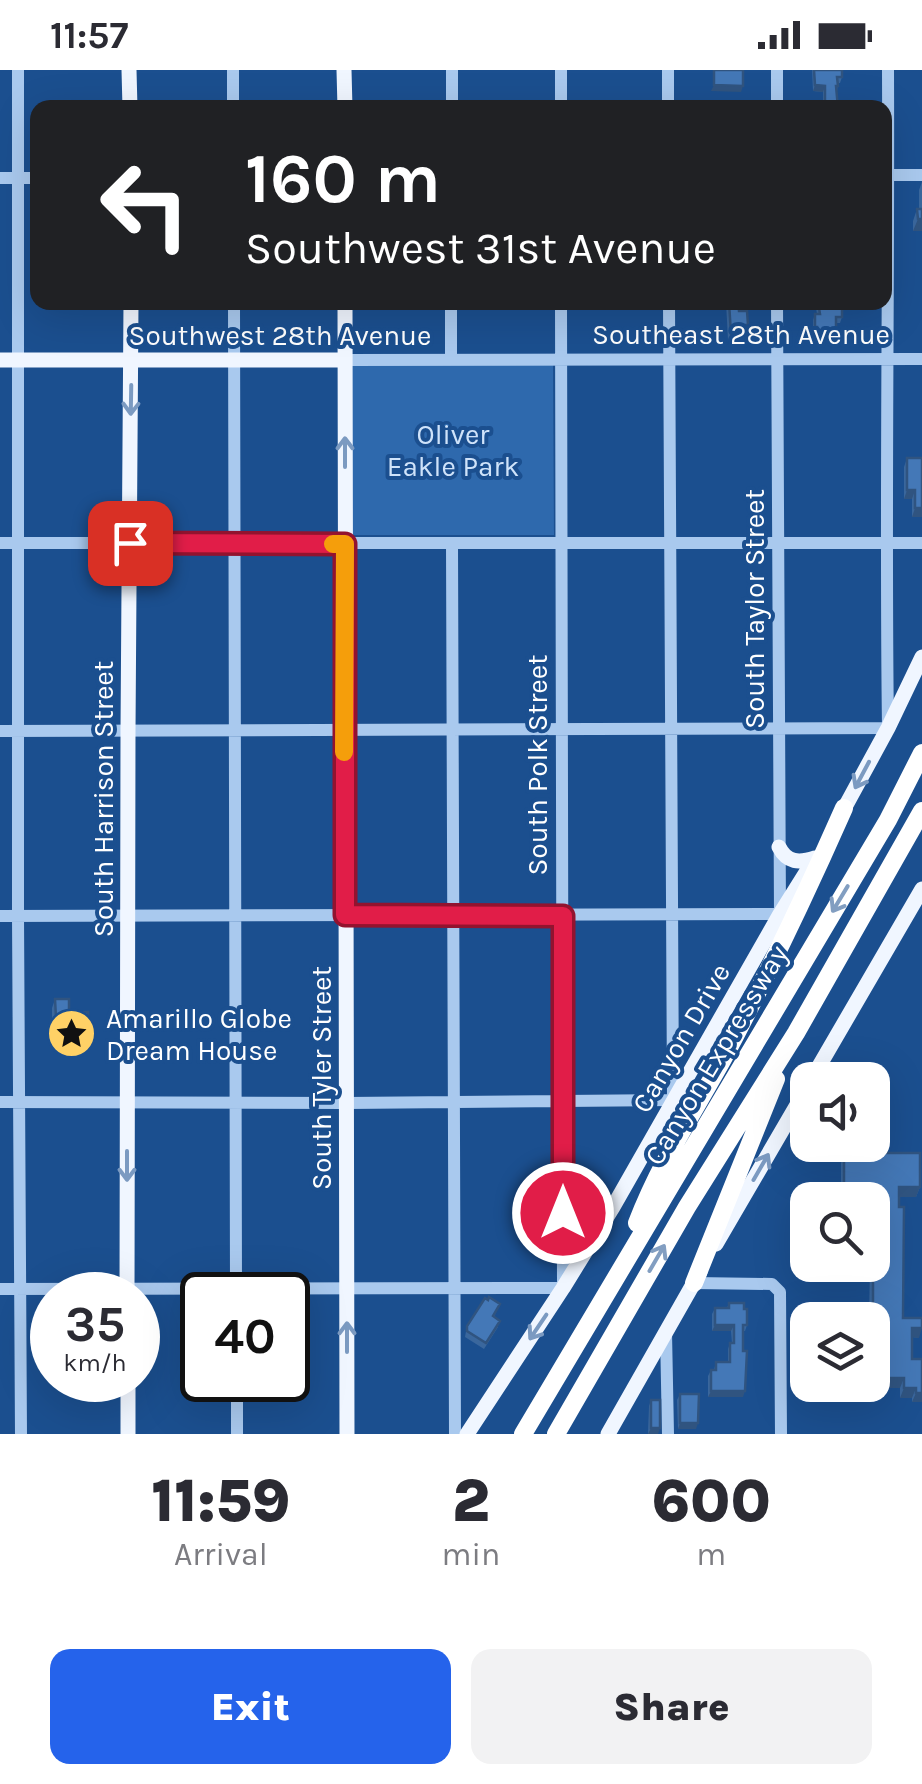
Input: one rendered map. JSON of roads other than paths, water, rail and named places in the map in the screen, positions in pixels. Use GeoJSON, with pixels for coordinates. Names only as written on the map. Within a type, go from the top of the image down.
{"type":"FeatureCollection","features":[{"type":"Feature","properties":{"kind":"highway","name":"Canyon Expressway"},"geometry":{"type":"LineString","coordinates":[[523,1434],[888,820],[922,753]]}},
{"type":"Feature","properties":{"kind":"highway"},"geometry":{"type":"LineString","coordinates":[[618,1274],[650,1190],[794,920],[844,808]]}},
{"type":"Feature","properties":{"kind":"highway","name":"Canyon Expressway"},"geometry":{"type":"LineString","coordinates":[[556,1434],[919,819]]}},
{"type":"Feature","properties":{"kind":"highway"},"geometry":{"type":"LineString","coordinates":[[694,1283],[796,1032]]}},
{"type":"Feature","properties":{"kind":"main road"},"geometry":{"type":"LineString","coordinates":[[129,70],[130,100]]}},
{"type":"Feature","properties":{"kind":"main road"},"geometry":{"type":"LineString","coordinates":[[344,70],[345,100]]}},
{"type":"Feature","properties":{"kind":"main road","name":"South Harrison Street"},"geometry":{"type":"LineString","coordinates":[[127,1272],[132,310]]}},
{"type":"Feature","properties":{"kind":"main road","name":"South Tyler Street"},"geometry":{"type":"LineString","coordinates":[[345,310],[348,1434]]}},
{"type":"Feature","properties":{"kind":"main road","name":"Southwest 28th Avenue"},"geometry":{"type":"LineString","coordinates":[[0,360],[345,360]]}},
{"type":"Feature","properties":{"kind":"main road","name":"Canyon Drive"},"geometry":{"type":"LineString","coordinates":[[466,1434],[613,1207],[844,808],[922,657]]}},
{"type":"Feature","properties":{"kind":"main road"},"geometry":{"type":"LineString","coordinates":[[779,847],[783,855],[798,862],[815,858]]}},
{"type":"Feature","properties":{"kind":"main road"},"geometry":{"type":"LineString","coordinates":[[821,1062],[922,888]]}},
{"type":"Feature","properties":{"kind":"main road"},"geometry":{"type":"LineString","coordinates":[[608,1434],[790,1116]]}},
{"type":"Feature","properties":{"kind":"main road"},"geometry":{"type":"LineString","coordinates":[[128,1402],[128,1434]]}},
{"type":"Feature","properties":{"kind":"street"},"geometry":{"type":"LineString","coordinates":[[18,70],[22,1434]]}},
{"type":"Feature","properties":{"kind":"street"},"geometry":{"type":"LineString","coordinates":[[233,70],[234,100]]}},
{"type":"Feature","properties":{"kind":"street"},"geometry":{"type":"LineString","coordinates":[[452,70],[452,100]]}},
{"type":"Feature","properties":{"kind":"street"},"geometry":{"type":"LineString","coordinates":[[561,70],[561,100]]}},
{"type":"Feature","properties":{"kind":"street"},"geometry":{"type":"LineString","coordinates":[[668,70],[668,100]]}},
{"type":"Feature","properties":{"kind":"street"},"geometry":{"type":"LineString","coordinates":[[777,70],[777,100]]}},
{"type":"Feature","properties":{"kind":"street"},"geometry":{"type":"LineString","coordinates":[[888,70],[888,100]]}},
{"type":"Feature","properties":{"kind":"street"},"geometry":{"type":"LineString","coordinates":[[892,176],[922,175]]}},
{"type":"Feature","properties":{"kind":"street"},"geometry":{"type":"LineString","coordinates":[[0,178],[30,178]]}},
{"type":"Feature","properties":{"kind":"street"},"geometry":{"type":"LineString","coordinates":[[234,310],[236,1272]]}},
{"type":"Feature","properties":{"kind":"street"},"geometry":{"type":"LineString","coordinates":[[451,310],[451,359]]}},
{"type":"Feature","properties":{"kind":"street","name":"South Polk Street"},"geometry":{"type":"LineString","coordinates":[[561,310],[564,1288]]}},
{"type":"Feature","properties":{"kind":"street"},"geometry":{"type":"LineString","coordinates":[[0,1102],[673,1100],[669,310]]}},
{"type":"Feature","properties":{"kind":"street","name":"South Taylor Street"},"geometry":{"type":"LineString","coordinates":[[777,310],[780,914]]}},
{"type":"Feature","properties":{"kind":"street"},"geometry":{"type":"LineString","coordinates":[[0,731],[888,728],[888,310]]}},
{"type":"Feature","properties":{"kind":"street","name":"Southeast 28th Avenue"},"geometry":{"type":"LineString","coordinates":[[561,359],[922,359]]}},
{"type":"Feature","properties":{"kind":"street","name":"Southwest 28th Avenue"},"geometry":{"type":"LineString","coordinates":[[345,360],[561,359]]}},
{"type":"Feature","properties":{"kind":"street"},"geometry":{"type":"LineString","coordinates":[[452,543],[455,1434]]}},
{"type":"Feature","properties":{"kind":"street"},"geometry":{"type":"LineString","coordinates":[[0,544],[922,543]]}},
{"type":"Feature","properties":{"kind":"street"},"geometry":{"type":"LineString","coordinates":[[0,916],[780,914]]}},
{"type":"Feature","properties":{"kind":"street"},"geometry":{"type":"LineString","coordinates":[[694,1283],[772,1284],[780,1292],[781,1434]]}},
{"type":"Feature","properties":{"kind":"street"},"geometry":{"type":"LineString","coordinates":[[310,1289],[564,1288]]}},
{"type":"Feature","properties":{"kind":"street"},"geometry":{"type":"LineString","coordinates":[[0,1289],[30,1289]]}},
{"type":"Feature","properties":{"kind":"street"},"geometry":{"type":"LineString","coordinates":[[666,1331],[668,1434]]}},
{"type":"Feature","properties":{"kind":"street"},"geometry":{"type":"LineString","coordinates":[[236,1402],[237,1434]]}},
{"type":"Feature","properties":{"kind":"place","name":"Amarillo Globe Dream House"},"geometry":{"type":"Point","coordinates":[71,1034]}},
{"type":"Feature","properties":{"kind":"park label","name":"Oliver Eakle Park"},"geometry":{"type":"Point","coordinates":[453,450]}}]}
